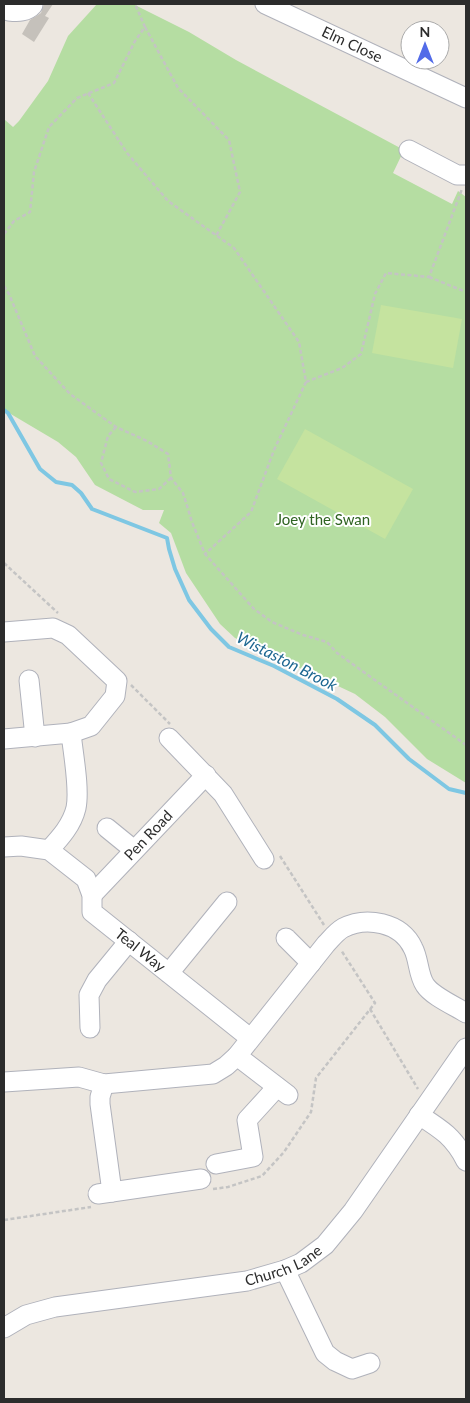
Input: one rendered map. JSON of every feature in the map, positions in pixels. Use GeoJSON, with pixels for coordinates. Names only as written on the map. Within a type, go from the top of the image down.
{"type":"FeatureCollection","features":[{"type":"Feature","properties":{"kind":"street","name":"Elm Close"},"geometry":{"type":"LineString","coordinates":[[265,4],[466,98]]}},
{"type":"Feature","properties":{"kind":"street"},"geometry":{"type":"LineString","coordinates":[[6,11],[19,12],[30,9],[33,5]]}},
{"type":"Feature","properties":{"kind":"street"},"geometry":{"type":"LineString","coordinates":[[408,150],[465,181]]}},
{"type":"Feature","properties":{"kind":"street"},"geometry":{"type":"LineString","coordinates":[[4,632],[53,628],[68,635],[116,681],[115,696],[91,726],[71,733],[4,740]]}},
{"type":"Feature","properties":{"kind":"street"},"geometry":{"type":"LineString","coordinates":[[29,680],[35,737]]}},
{"type":"Feature","properties":{"kind":"street"},"geometry":{"type":"LineString","coordinates":[[4,847],[21,846],[49,850],[67,829],[76,808],[71,733]]}},
{"type":"Feature","properties":{"kind":"street"},"geometry":{"type":"LineString","coordinates":[[169,738],[223,794],[264,859]]}},
{"type":"Feature","properties":{"kind":"street","name":"Pen Road"},"geometry":{"type":"LineString","coordinates":[[92,895],[206,775]]}},
{"type":"Feature","properties":{"kind":"street"},"geometry":{"type":"LineString","coordinates":[[107,828],[134,850]]}},
{"type":"Feature","properties":{"kind":"street","name":"Teal Way"},"geometry":{"type":"LineString","coordinates":[[49,850],[86,879],[92,895],[92,912],[250,1038]]}},
{"type":"Feature","properties":{"kind":"street"},"geometry":{"type":"LineString","coordinates":[[169,973],[227,902]]}},
{"type":"Feature","properties":{"kind":"street"},"geometry":{"type":"LineString","coordinates":[[4,1082],[79,1077],[104,1084],[213,1074],[238,1056],[250,1038],[341,929],[356,923],[382,923],[396,930],[413,948],[424,984],[430,991],[466,1013]]}},
{"type":"Feature","properties":{"kind":"street"},"geometry":{"type":"LineString","coordinates":[[286,938],[311,963]]}},
{"type":"Feature","properties":{"kind":"street"},"geometry":{"type":"LineString","coordinates":[[90,1028],[89,995],[97,980],[129,942]]}},
{"type":"Feature","properties":{"kind":"street","name":"Church Lane"},"geometry":{"type":"LineString","coordinates":[[4,1328],[26,1316],[56,1307],[247,1281],[285,1270],[313,1255],[337,1232],[353,1211],[466,1048]]}},
{"type":"Feature","properties":{"kind":"street"},"geometry":{"type":"LineString","coordinates":[[216,1164],[253,1156],[247,1120],[282,1091],[238,1056]]}},
{"type":"Feature","properties":{"kind":"street"},"geometry":{"type":"LineString","coordinates":[[104,1084],[100,1104],[105,1193],[201,1179]]}},
{"type":"Feature","properties":{"kind":"street"},"geometry":{"type":"LineString","coordinates":[[423,1110],[453,1139],[466,1162]]}},
{"type":"Feature","properties":{"kind":"street"},"geometry":{"type":"LineString","coordinates":[[285,1270],[325,1353],[335,1361],[352,1369],[370,1363]]}},
{"type":"Feature","properties":{"kind":"path"},"geometry":{"type":"LineString","coordinates":[[135,4],[145,27],[178,88],[229,140],[240,192],[216,236]]}},
{"type":"Feature","properties":{"kind":"path"},"geometry":{"type":"LineString","coordinates":[[4,234],[14,221],[30,212],[34,172],[49,127],[77,98],[114,83],[134,41],[145,27]]}},
{"type":"Feature","properties":{"kind":"path"},"geometry":{"type":"LineString","coordinates":[[88,94],[127,153],[168,201],[234,248],[299,342],[306,382],[274,450],[251,512],[205,554]]}},
{"type":"Feature","properties":{"kind":"path"},"geometry":{"type":"LineString","coordinates":[[428,276],[465,181]]}},
{"type":"Feature","properties":{"kind":"path"},"geometry":{"type":"LineString","coordinates":[[306,382],[342,368],[361,354],[375,294],[386,273],[428,276],[466,292]]}},
{"type":"Feature","properties":{"kind":"path"},"geometry":{"type":"LineString","coordinates":[[4,286],[35,356],[70,394],[116,427],[168,454],[171,478],[183,493],[205,554],[254,609],[272,622],[303,635],[327,642],[337,652],[466,745]]}},
{"type":"Feature","properties":{"kind":"path"},"geometry":{"type":"LineString","coordinates":[[116,427],[108,436],[101,463],[109,479],[135,492],[159,489],[171,478]]}},
{"type":"Feature","properties":{"kind":"path"},"geometry":{"type":"LineString","coordinates":[[370,1009],[423,1110]]}},
{"type":"Feature","properties":{"kind":"green space","name":"Joey the Swan"},"geometry":{"type":"Polygon","coordinates":[[[97,4],[133,4],[189,32],[236,60],[404,150],[393,173],[452,204],[458,191],[466,197],[466,783],[427,759],[385,717],[355,694],[235,638],[220,624],[186,573],[171,533],[159,523],[164,510],[143,510],[95,485],[76,457],[58,442],[4,410],[4,119],[13,127],[19,121],[48,81],[68,36],[97,4]]]}},
{"type":"Feature","properties":{"kind":"green space"},"geometry":{"type":"Polygon","coordinates":[[[381,305],[462,319],[453,368],[372,353],[381,305]]]}},
{"type":"Feature","properties":{"kind":"green space"},"geometry":{"type":"Polygon","coordinates":[[[305,429],[413,489],[385,539],[277,479],[305,429]]]}},
{"type":"Feature","properties":{"kind":"building"},"geometry":{"type":"Polygon","coordinates":[[[44,4],[53,4],[45,16],[49,18],[34,42],[22,34],[30,20],[41,13],[44,4]]]}},
{"type":"Feature","properties":{"kind":"waterway","name":"Wistaston Brook"},"geometry":{"type":"LineString","coordinates":[[4,410],[8,413],[40,469],[56,482],[72,485],[81,493],[92,509],[167,538],[175,569],[189,600],[211,629],[229,647],[274,666],[337,699],[375,725],[409,759],[449,789],[466,793]]}}]}
